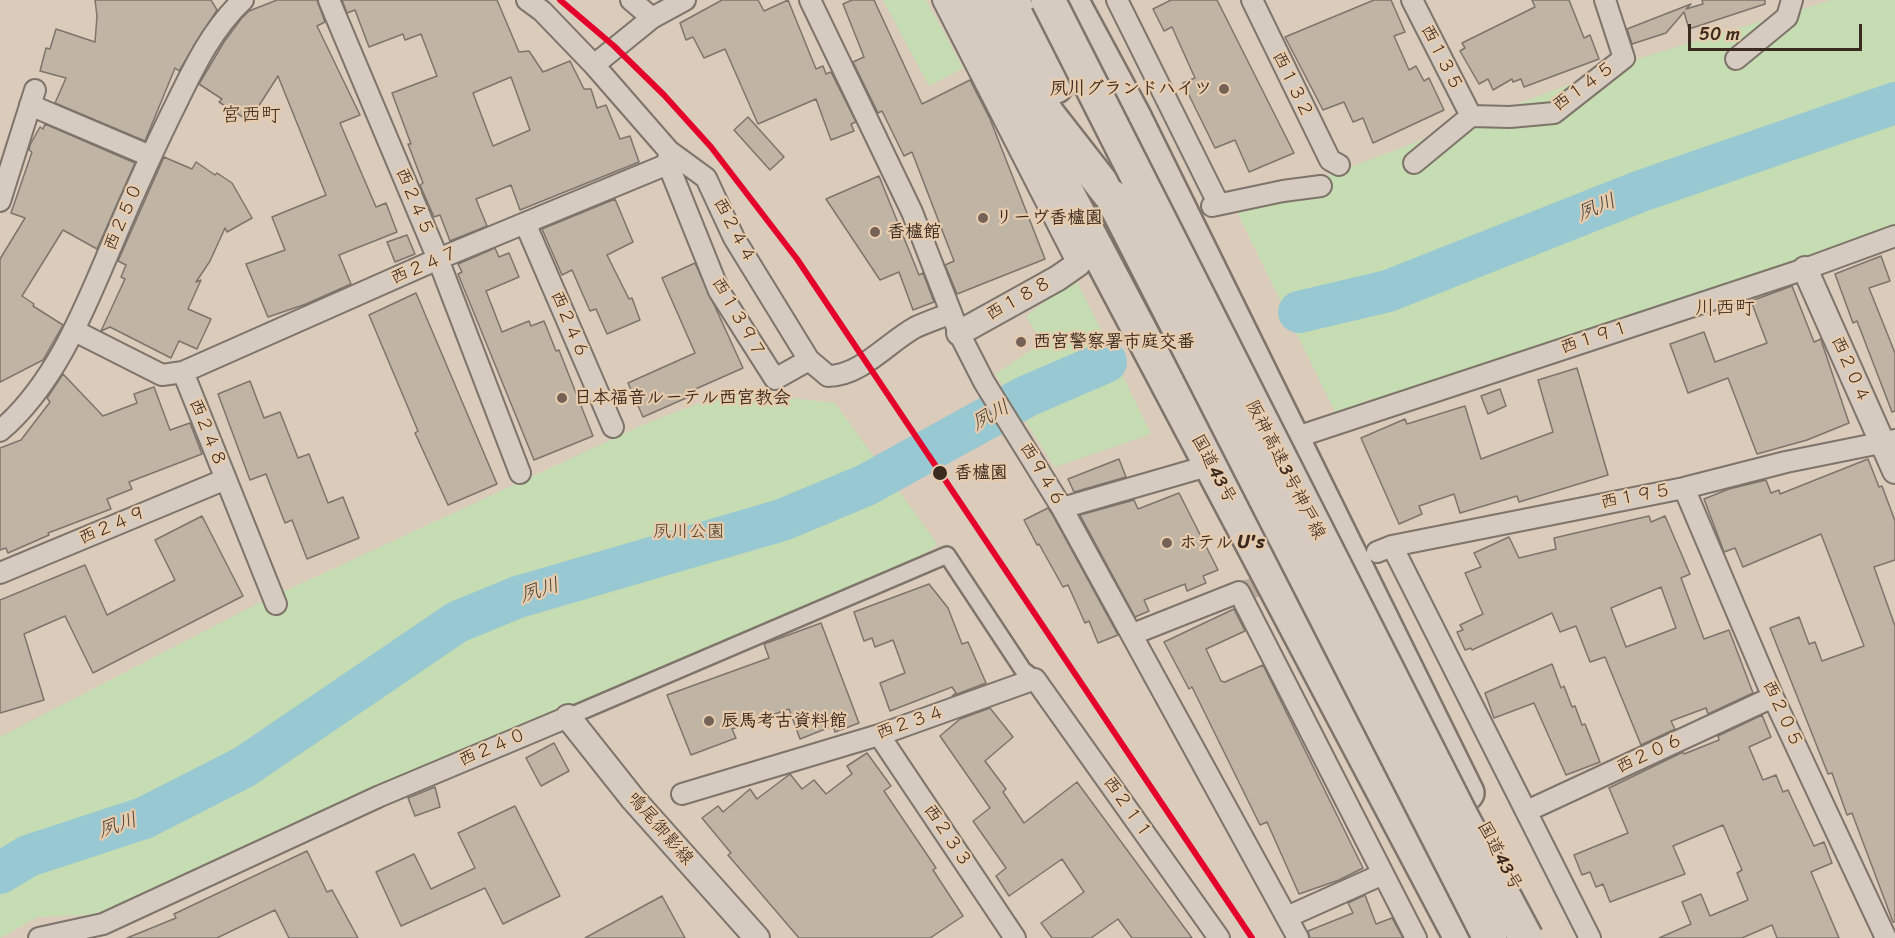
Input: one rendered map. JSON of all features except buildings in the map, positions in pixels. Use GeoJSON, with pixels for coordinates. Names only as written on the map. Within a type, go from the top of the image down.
{"type":"FeatureCollection","features":[{"type":"Feature","properties":{"kind":"highway","name":"国道43号"},"geometry":{"type":"LineString","coordinates":[[965,0],[1190,473],[1461,938]]}},
{"type":"Feature","properties":{"kind":"highway"},"geometry":{"type":"LineString","coordinates":[[983,0],[1048,115],[1112,197]]}},
{"type":"Feature","properties":{"kind":"highway","name":"阪神高速3号神戸線"},"geometry":{"type":"LineString","coordinates":[[1012,0],[1490,938]]}},
{"type":"Feature","properties":{"kind":"highway","name":"阪神高速3号神戸線"},"geometry":{"type":"LineString","coordinates":[[1048,0],[1455,806],[1526,938]]}},
{"type":"Feature","properties":{"kind":"highway"},"geometry":{"type":"LineString","coordinates":[[1065,0],[1134,172]]}},
{"type":"Feature","properties":{"kind":"highway","name":"国道43号"},"geometry":{"type":"LineString","coordinates":[[1071,0],[1133,115],[1477,813],[1543,938]]}},
{"type":"Feature","properties":{"kind":"highway"},"geometry":{"type":"LineString","coordinates":[[1434,830],[1471,938]]}},
{"type":"Feature","properties":{"kind":"street","name":"西２５０"},"geometry":{"type":"LineString","coordinates":[[0,431],[23,411],[75,331],[150,156],[195,66],[224,18],[243,0]]}},
{"type":"Feature","properties":{"kind":"street","name":"西２４５"},"geometry":{"type":"LineString","coordinates":[[329,0],[438,260],[520,473]]}},
{"type":"Feature","properties":{"kind":"street","name":"西２４４"},"geometry":{"type":"LineString","coordinates":[[527,0],[542,11],[594,66],[669,157],[706,178],[734,238],[809,360],[828,376],[839,376],[916,327],[955,323]]}},
{"type":"Feature","properties":{"kind":"street"},"geometry":{"type":"LineString","coordinates":[[631,0],[652,18]]}},
{"type":"Feature","properties":{"kind":"street"},"geometry":{"type":"LineString","coordinates":[[594,66],[652,18],[685,0]]}},
{"type":"Feature","properties":{"kind":"street","name":"西９４６"},"geometry":{"type":"LineString","coordinates":[[810,0],[912,212],[955,323],[984,382],[1062,508],[1298,938]]}},
{"type":"Feature","properties":{"kind":"street"},"geometry":{"type":"LineString","coordinates":[[943,0],[1081,262]]}},
{"type":"Feature","properties":{"kind":"street","name":"西１３２"},"geometry":{"type":"LineString","coordinates":[[1252,0],[1330,160],[1339,165]]}},
{"type":"Feature","properties":{"kind":"street","name":"西１３５"},"geometry":{"type":"LineString","coordinates":[[1412,0],[1471,117]]}},
{"type":"Feature","properties":{"kind":"street","name":"西１４５"},"geometry":{"type":"LineString","coordinates":[[1471,117],[1510,117],[1554,113],[1624,58],[1605,0]]}},
{"type":"Feature","properties":{"kind":"street"},"geometry":{"type":"LineString","coordinates":[[1119,1],[1215,204],[1321,186]]}},
{"type":"Feature","properties":{"kind":"street"},"geometry":{"type":"LineString","coordinates":[[1736,59],[1786,17],[1792,1]]}},
{"type":"Feature","properties":{"kind":"street"},"geometry":{"type":"LineString","coordinates":[[0,201],[33,98],[150,156]]}},
{"type":"Feature","properties":{"kind":"street"},"geometry":{"type":"LineString","coordinates":[[1414,163],[1471,117]]}},
{"type":"Feature","properties":{"kind":"street","name":"西２４７"},"geometry":{"type":"LineString","coordinates":[[183,372],[525,223],[669,157]]}},
{"type":"Feature","properties":{"kind":"street","name":"西１３９７"},"geometry":{"type":"LineString","coordinates":[[669,157],[719,291],[775,379],[809,360]]}},
{"type":"Feature","properties":{"kind":"street","name":"西２４６"},"geometry":{"type":"LineString","coordinates":[[525,223],[613,427]]}},
{"type":"Feature","properties":{"kind":"street","name":"西１９１"},"geometry":{"type":"LineString","coordinates":[[1294,438],[1706,297],[1895,236]]}},
{"type":"Feature","properties":{"kind":"street","name":"西１８８"},"geometry":{"type":"LineString","coordinates":[[955,323],[1058,278],[1081,262]]}},
{"type":"Feature","properties":{"kind":"street","name":"西２０４"},"geometry":{"type":"LineString","coordinates":[[1800,266],[1889,441],[1895,471]]}},
{"type":"Feature","properties":{"kind":"street"},"geometry":{"type":"LineString","coordinates":[[75,331],[162,375],[183,372]]}},
{"type":"Feature","properties":{"kind":"street","name":"西２４８"},"geometry":{"type":"LineString","coordinates":[[183,372],[276,604]]}},
{"type":"Feature","properties":{"kind":"street","name":"西１９５"},"geometry":{"type":"LineString","coordinates":[[1527,811],[1385,549],[1684,488],[1786,462],[1889,441]]}},
{"type":"Feature","properties":{"kind":"street"},"geometry":{"type":"LineString","coordinates":[[1062,508],[1190,473]]}},
{"type":"Feature","properties":{"kind":"street","name":"西２４９"},"geometry":{"type":"LineString","coordinates":[[0,573],[226,479]]}},
{"type":"Feature","properties":{"kind":"street","name":"西２０５"},"geometry":{"type":"LineString","coordinates":[[1684,488],[1773,697],[1886,938]]}},
{"type":"Feature","properties":{"kind":"street","name":"西２１１"},"geometry":{"type":"LineString","coordinates":[[946,555],[1029,675],[1219,938]]}},
{"type":"Feature","properties":{"kind":"street","name":"西２４０"},"geometry":{"type":"LineString","coordinates":[[39,938],[103,924],[380,796],[946,555]]}},
{"type":"Feature","properties":{"kind":"street"},"geometry":{"type":"LineString","coordinates":[[1133,634],[1239,592],[1416,938]]}},
{"type":"Feature","properties":{"kind":"street","name":"西２３４"},"geometry":{"type":"LineString","coordinates":[[682,794],[879,735],[1029,675]]}},
{"type":"Feature","properties":{"kind":"street","name":"西２０６"},"geometry":{"type":"LineString","coordinates":[[1527,811],[1773,697]]}},
{"type":"Feature","properties":{"kind":"street","name":"鳴尾御影線"},"geometry":{"type":"LineString","coordinates":[[568,717],[633,799],[757,938]]}},
{"type":"Feature","properties":{"kind":"street","name":"西２３３"},"geometry":{"type":"LineString","coordinates":[[879,735],[1015,938]]}},
{"type":"Feature","properties":{"kind":"street"},"geometry":{"type":"LineString","coordinates":[[1527,811],[1590,938]]}},
{"type":"Feature","properties":{"kind":"street"},"geometry":{"type":"LineString","coordinates":[[1287,917],[1383,874]]}},
{"type":"Feature","properties":{"kind":"green space"},"geometry":{"type":"Polygon","coordinates":[[[883,0],[926,0],[963,68],[929,86],[883,0]]]}},
{"type":"Feature","properties":{"kind":"green space"},"geometry":{"type":"Polygon","coordinates":[[[1831,0],[1895,0],[1895,226],[1394,401],[1371,399],[1336,414],[1236,210],[1637,59],[1831,0]]]}},
{"type":"Feature","properties":{"kind":"green space"},"geometry":{"type":"Polygon","coordinates":[[[1076,279],[1151,434],[1055,467],[995,374],[1042,343],[1026,316],[1076,279]]]}},
{"type":"Feature","properties":{"kind":"green space","name":"夙川公園"},"geometry":{"type":"Polygon","coordinates":[[[731,391],[835,403],[938,545],[916,558],[109,914],[38,917],[0,938],[0,737],[255,605],[645,424],[731,391]]]}},
{"type":"Feature","properties":{"kind":"waterway","name":"夙川"},"geometry":{"type":"LineString","coordinates":[[1299,312],[1388,291],[1641,191],[1895,103]]}},
{"type":"Feature","properties":{"kind":"waterway","name":"夙川"},"geometry":{"type":"LineString","coordinates":[[0,873],[28,856],[144,818],[244,767],[457,622],[518,597],[782,520],[866,485],[1027,396],[1106,362]]}},
{"type":"Feature","properties":{"kind":"tunnel"},"geometry":{"type":"LineString","coordinates":[[1239,592],[1283,579]]}},
{"type":"Feature","properties":{"kind":"transit line"},"geometry":{"type":"LineString","coordinates":[[560,0],[614,46],[664,95],[711,147],[797,259],[1252,938]]}},
{"type":"Feature","properties":{"kind":"place","name":"夙川グランドハイツ"},"geometry":{"type":"Point","coordinates":[1224,89]}},
{"type":"Feature","properties":{"kind":"place","name":"リーヴ香櫨園"},"geometry":{"type":"Point","coordinates":[983,218]}},
{"type":"Feature","properties":{"kind":"place","name":"香櫨館"},"geometry":{"type":"Point","coordinates":[875,232]}},
{"type":"Feature","properties":{"kind":"place","name":"西宮警察署市庭交番"},"geometry":{"type":"Point","coordinates":[1021,342]}},
{"type":"Feature","properties":{"kind":"place","name":"日本福音ルーテル西宮教会"},"geometry":{"type":"Point","coordinates":[562,398]}},
{"type":"Feature","properties":{"kind":"place","name":"香櫨園"},"geometry":{"type":"Point","coordinates":[940,473]}},
{"type":"Feature","properties":{"kind":"place","name":"ホテル U's"},"geometry":{"type":"Point","coordinates":[1167,543]}},
{"type":"Feature","properties":{"kind":"place","name":"辰馬考古資料館"},"geometry":{"type":"Point","coordinates":[709,721]}},
{"type":"Feature","properties":{"kind":"district","name":"宮西町"},"geometry":{"type":"Point","coordinates":[251,116]}},
{"type":"Feature","properties":{"kind":"district","name":"川西町"},"geometry":{"type":"Point","coordinates":[1725,309]}}]}
